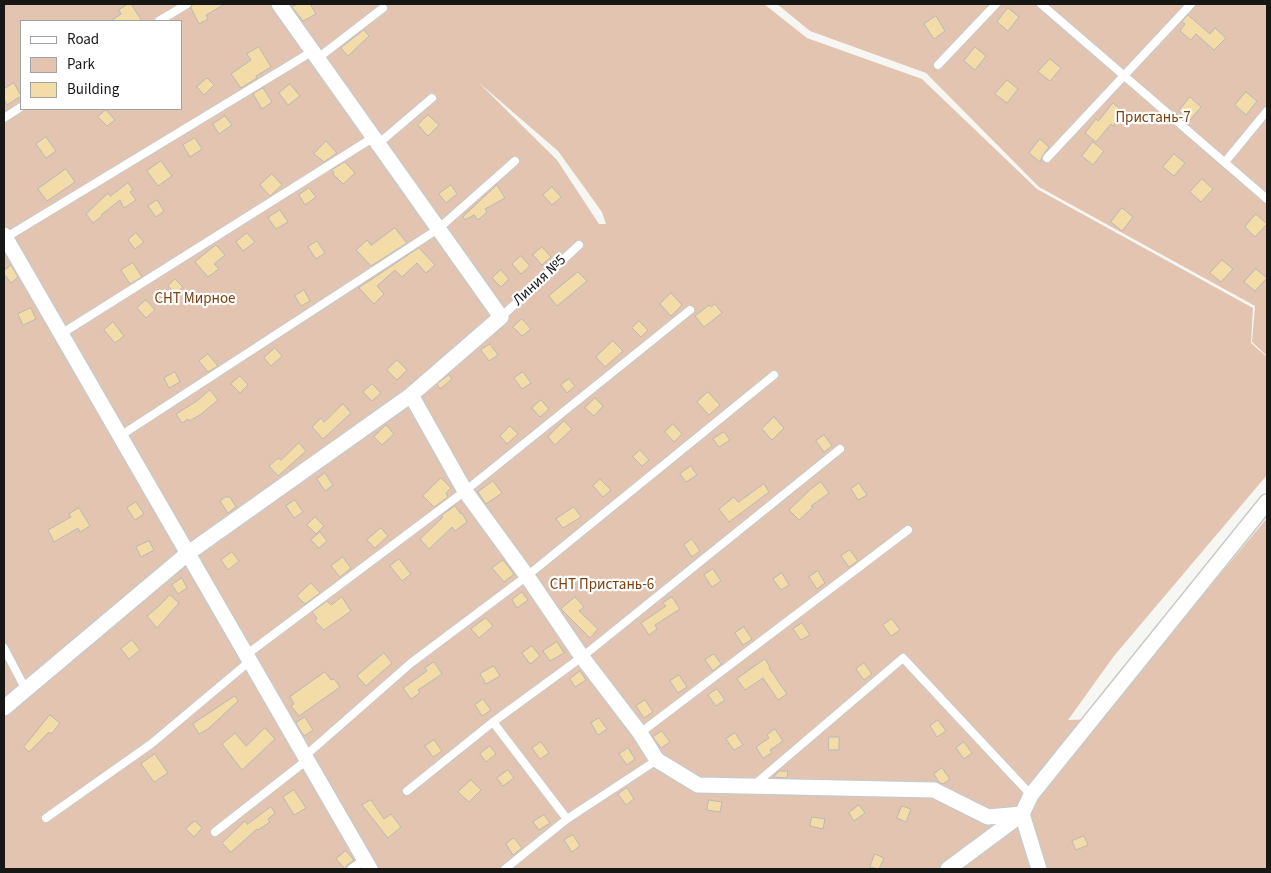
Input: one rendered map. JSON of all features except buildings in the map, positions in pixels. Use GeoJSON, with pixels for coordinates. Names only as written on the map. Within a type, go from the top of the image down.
{"type":"FeatureCollection","features":[{"type":"Feature","properties":{"kind":"street"},"geometry":{"type":"LineString","coordinates":[[4,708],[187,554],[410,395],[501,317],[279,4]]}},
{"type":"Feature","properties":{"kind":"street"},"geometry":{"type":"LineString","coordinates":[[4,237],[367,864]]}},
{"type":"Feature","properties":{"kind":"street"},"geometry":{"type":"LineString","coordinates":[[410,395],[465,490],[528,576],[582,657],[640,733],[657,760],[698,785],[934,790],[988,818],[1022,814]]}},
{"type":"Feature","properties":{"kind":"street"},"geometry":{"type":"LineString","coordinates":[[948,869],[1022,814],[1031,795],[1267,502]]}},
{"type":"Feature","properties":{"kind":"street"},"geometry":{"type":"LineString","coordinates":[[1022,814],[1039,869]]}},
{"type":"Feature","properties":{"kind":"lane"},"geometry":{"type":"LineString","coordinates":[[161,20],[187,4]]}},
{"type":"Feature","properties":{"kind":"lane"},"geometry":{"type":"LineString","coordinates":[[938,65],[996,4]]}},
{"type":"Feature","properties":{"kind":"lane"},"geometry":{"type":"LineString","coordinates":[[1041,4],[1267,199]]}},
{"type":"Feature","properties":{"kind":"lane"},"geometry":{"type":"LineString","coordinates":[[1047,158],[1191,4]]}},
{"type":"Feature","properties":{"kind":"lane"},"geometry":{"type":"LineString","coordinates":[[4,237],[315,55],[383,8]]}},
{"type":"Feature","properties":{"kind":"lane"},"geometry":{"type":"LineString","coordinates":[[61,334],[376,140],[432,98]]}},
{"type":"Feature","properties":{"kind":"lane"},"geometry":{"type":"LineString","coordinates":[[4,118],[20,108]]}},
{"type":"Feature","properties":{"kind":"lane"},"geometry":{"type":"LineString","coordinates":[[1224,162],[1267,112]]}},
{"type":"Feature","properties":{"kind":"lane"},"geometry":{"type":"LineString","coordinates":[[120,436],[438,228],[515,161]]}},
{"type":"Feature","properties":{"kind":"lane","name":"Линия №5"},"geometry":{"type":"LineString","coordinates":[[501,317],[579,245]]}},
{"type":"Feature","properties":{"kind":"lane"},"geometry":{"type":"LineString","coordinates":[[46,818],[151,744],[248,658],[465,490],[690,310]]}},
{"type":"Feature","properties":{"kind":"lane"},"geometry":{"type":"LineString","coordinates":[[215,832],[306,758],[411,663],[528,576],[774,375]]}},
{"type":"Feature","properties":{"kind":"lane"},"geometry":{"type":"LineString","coordinates":[[407,791],[493,722],[582,657],[840,449]]}},
{"type":"Feature","properties":{"kind":"lane"},"geometry":{"type":"LineString","coordinates":[[640,733],[908,530]]}},
{"type":"Feature","properties":{"kind":"lane"},"geometry":{"type":"LineString","coordinates":[[4,648],[26,690]]}},
{"type":"Feature","properties":{"kind":"lane"},"geometry":{"type":"LineString","coordinates":[[752,786],[903,658],[1031,795]]}},
{"type":"Feature","properties":{"kind":"lane"},"geometry":{"type":"LineString","coordinates":[[493,722],[568,819]]}},
{"type":"Feature","properties":{"kind":"lane"},"geometry":{"type":"LineString","coordinates":[[505,869],[568,819],[657,760]]}},
{"type":"Feature","properties":{"kind":"lane"},"geometry":{"type":"LineString","coordinates":[[352,869],[367,864]]}},
{"type":"Feature","properties":{"kind":"green space"},"geometry":{"type":"Polygon","coordinates":[[[4,4],[764,4],[807,38],[922,79],[1037,189],[1253,308],[1251,343],[1267,357],[1267,475],[1114,656],[1068,720],[1100,719],[1267,518],[1267,869],[4,869],[4,4]],[[478,82],[557,160],[599,224],[606,224],[602,212],[558,151],[478,82]]]}},
{"type":"Feature","properties":{"kind":"green space","name":"Пристань-7"},"geometry":{"type":"Polygon","coordinates":[[[777,4],[1267,4],[1267,356],[1252,342],[1255,306],[1039,187],[926,73],[810,31],[777,4]]]}},
{"type":"Feature","properties":{"kind":"park label","name":"СНТ Мирное"},"geometry":{"type":"Point","coordinates":[195,300]}},
{"type":"Feature","properties":{"kind":"park label","name":"СНТ Пристань-6"},"geometry":{"type":"Point","coordinates":[602,586]}}]}
